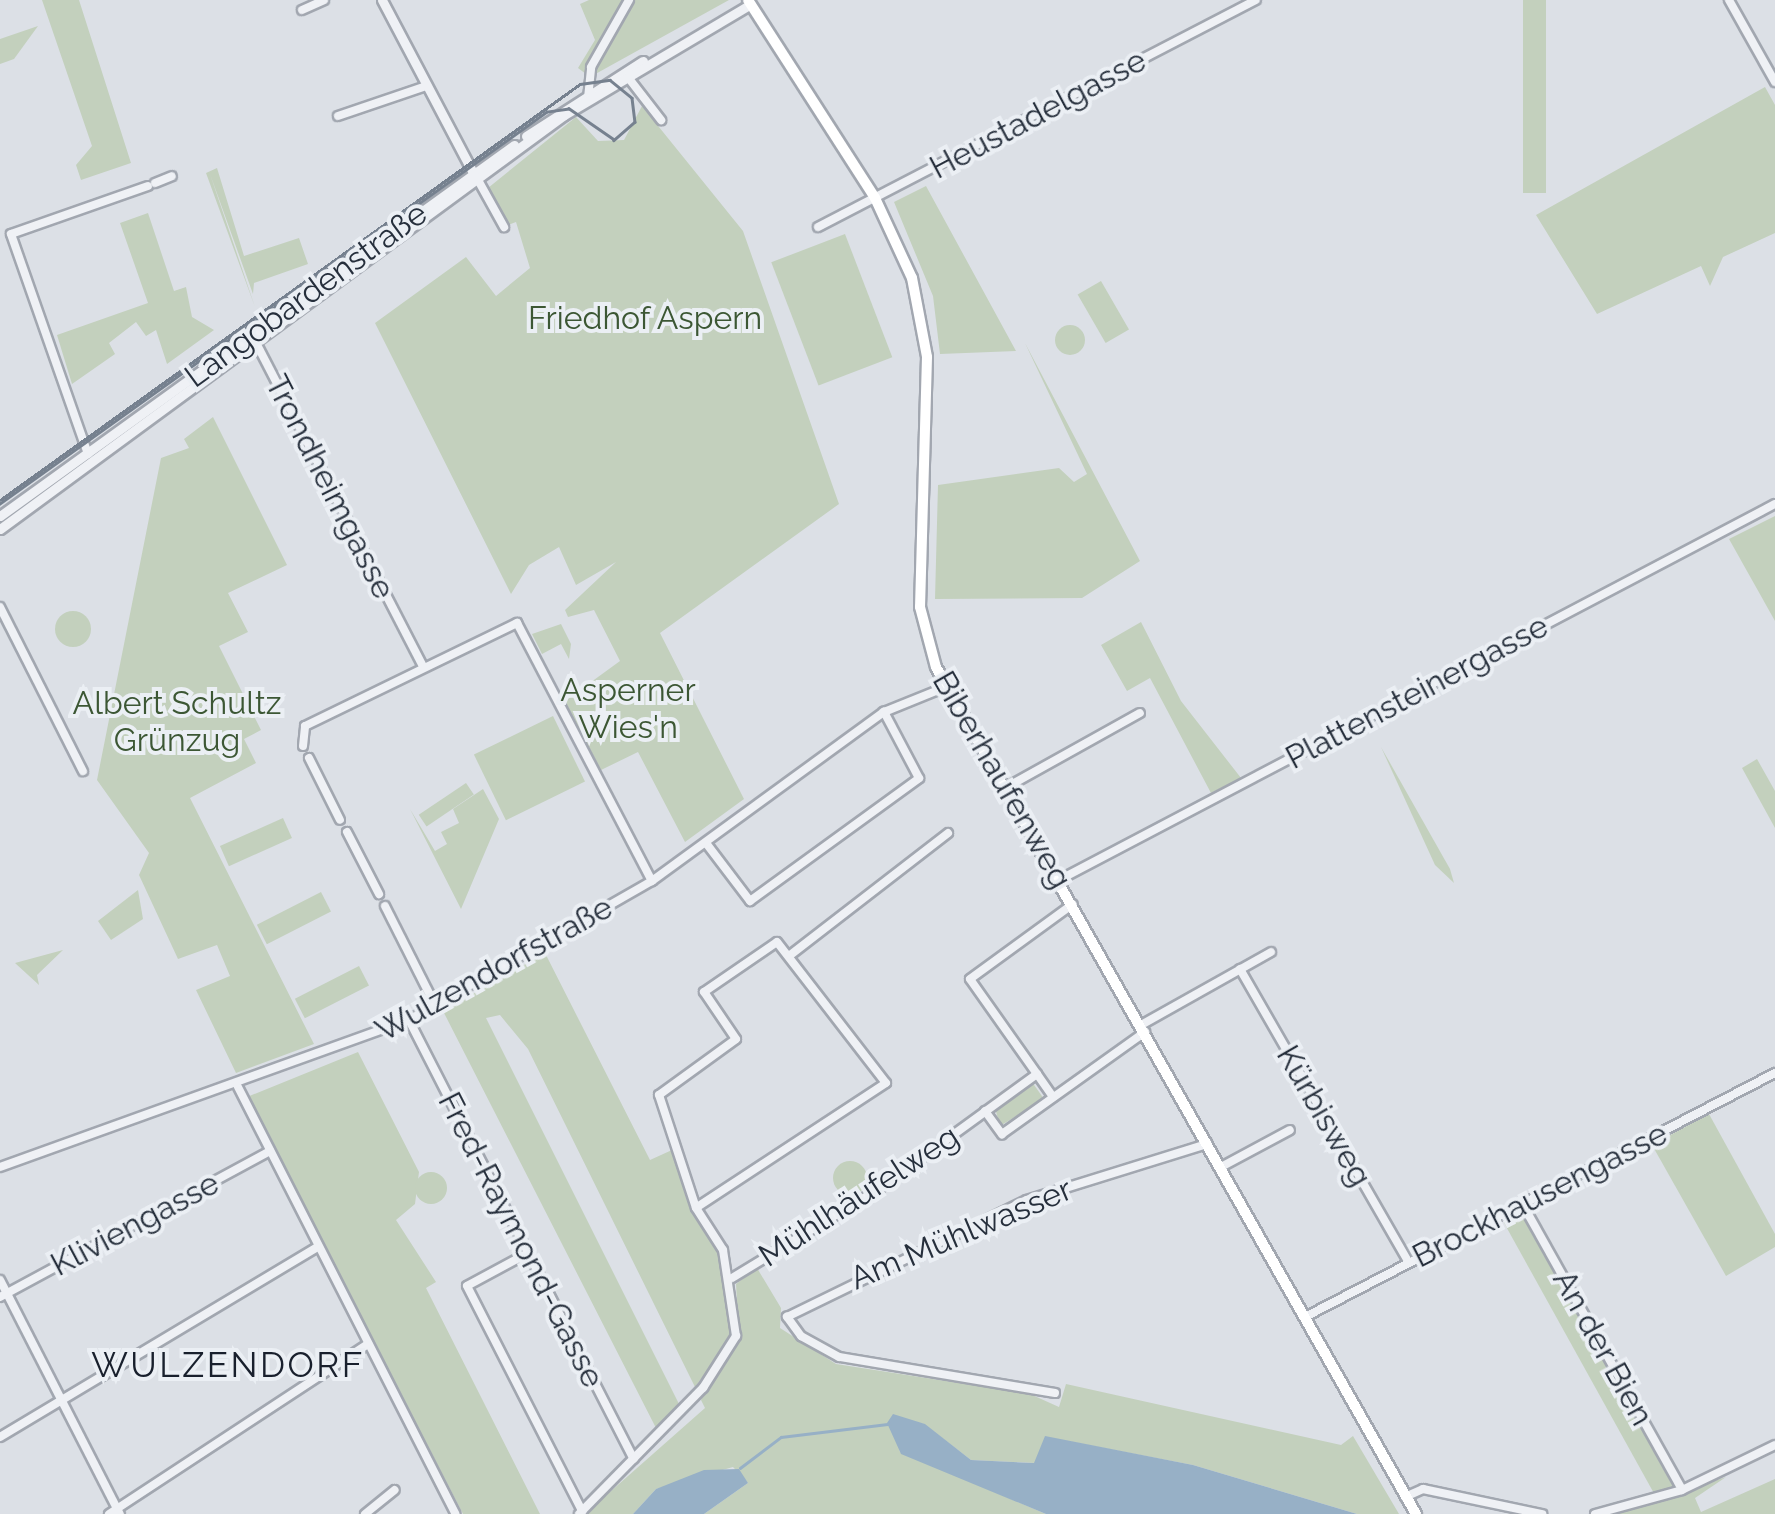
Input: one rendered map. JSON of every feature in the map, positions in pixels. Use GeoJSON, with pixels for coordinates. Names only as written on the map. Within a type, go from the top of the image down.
{"type":"FeatureCollection","features":[{"type":"Feature","properties":{"kind":"main road","name":"Biberhaufenweg"},"geometry":{"type":"LineString","coordinates":[[753,1],[875,198],[912,278],[927,357],[920,607],[946,687],[1007,787],[1416,1514]]}},
{"type":"Feature","properties":{"kind":"street"},"geometry":{"type":"LineString","coordinates":[[302,10],[324,0]]}},
{"type":"Feature","properties":{"kind":"street"},"geometry":{"type":"LineString","coordinates":[[382,0],[423,88],[504,227]]}},
{"type":"Feature","properties":{"kind":"street"},"geometry":{"type":"LineString","coordinates":[[586,95],[629,0]]}},
{"type":"Feature","properties":{"kind":"street","name":"Heustadelgasse"},"geometry":{"type":"LineString","coordinates":[[818,226],[1256,0]]}},
{"type":"Feature","properties":{"kind":"street"},"geometry":{"type":"LineString","coordinates":[[1729,0],[1775,82]]}},
{"type":"Feature","properties":{"kind":"street"},"geometry":{"type":"LineString","coordinates":[[586,95],[753,1]]}},
{"type":"Feature","properties":{"kind":"street"},"geometry":{"type":"LineString","coordinates":[[625,73],[661,120]]}},
{"type":"Feature","properties":{"kind":"street","name":"Langobardenstraße"},"geometry":{"type":"LineString","coordinates":[[0,516],[257,344],[586,95],[612,76],[625,73]]}},
{"type":"Feature","properties":{"kind":"street"},"geometry":{"type":"LineString","coordinates":[[338,116],[423,88]]}},
{"type":"Feature","properties":{"kind":"street"},"geometry":{"type":"LineString","coordinates":[[90,458],[11,234],[172,176]]}},
{"type":"Feature","properties":{"kind":"street","name":"Langobardenstraße"},"geometry":{"type":"LineString","coordinates":[[0,530],[251,334],[476,178]]}},
{"type":"Feature","properties":{"kind":"street","name":"Trondheimgasse"},"geometry":{"type":"LineString","coordinates":[[251,334],[423,666]]}},
{"type":"Feature","properties":{"kind":"street","name":"Plattensteinergasse"},"geometry":{"type":"LineString","coordinates":[[1059,880],[1775,504]]}},
{"type":"Feature","properties":{"kind":"street"},"geometry":{"type":"LineString","coordinates":[[0,607],[83,771]]}},
{"type":"Feature","properties":{"kind":"street"},"geometry":{"type":"LineString","coordinates":[[303,746],[304,726],[509,624],[522,627],[652,881]]}},
{"type":"Feature","properties":{"kind":"street","name":"Wulzendorfstraße"},"geometry":{"type":"LineString","coordinates":[[0,1168],[238,1088],[409,1020],[652,881],[884,712],[946,687]]}},
{"type":"Feature","properties":{"kind":"street"},"geometry":{"type":"LineString","coordinates":[[706,843],[750,901],[918,778],[884,712]]}},
{"type":"Feature","properties":{"kind":"street"},"geometry":{"type":"LineString","coordinates":[[1007,787],[1140,713]]}},
{"type":"Feature","properties":{"kind":"street"},"geometry":{"type":"LineString","coordinates":[[309,758],[340,820]]}},
{"type":"Feature","properties":{"kind":"street"},"geometry":{"type":"LineString","coordinates":[[347,832],[378,894]]}},
{"type":"Feature","properties":{"kind":"street"},"geometry":{"type":"LineString","coordinates":[[790,956],[948,833]]}},
{"type":"Feature","properties":{"kind":"street"},"geometry":{"type":"LineString","coordinates":[[1052,1097],[970,978],[1073,904]]}},
{"type":"Feature","properties":{"kind":"street"},"geometry":{"type":"LineString","coordinates":[[385,906],[435,1005]]}},
{"type":"Feature","properties":{"kind":"street"},"geometry":{"type":"LineString","coordinates":[[528,1253],[467,1286],[580,1512],[634,1459],[731,1350],[732,1278],[696,1208],[659,1095],[736,1039],[704,992],[780,944],[886,1083],[696,1208]]}},
{"type":"Feature","properties":{"kind":"street","name":"Mühlhäufelweg"},"geometry":{"type":"LineString","coordinates":[[986,1111],[1002,1134],[1143,1028],[1271,952]]}},
{"type":"Feature","properties":{"kind":"street","name":"Kürbisweg"},"geometry":{"type":"LineString","coordinates":[[1240,969],[1409,1263]]}},
{"type":"Feature","properties":{"kind":"street","name":"Fred-Raymond-Gasse"},"geometry":{"type":"LineString","coordinates":[[409,1020],[634,1459]]}},
{"type":"Feature","properties":{"kind":"street","name":"Brockhausengasse"},"geometry":{"type":"LineString","coordinates":[[1306,1317],[1775,1073]]}},
{"type":"Feature","properties":{"kind":"street","name":"Mühlhäufelweg"},"geometry":{"type":"LineString","coordinates":[[732,1278],[1037,1074]]}},
{"type":"Feature","properties":{"kind":"street"},"geometry":{"type":"LineString","coordinates":[[238,1088],[456,1514]]}},
{"type":"Feature","properties":{"kind":"street"},"geometry":{"type":"LineString","coordinates":[[1221,1167],[1290,1130]]}},
{"type":"Feature","properties":{"kind":"street","name":"Am Mühlwasser"},"geometry":{"type":"LineString","coordinates":[[1055,1393],[839,1356],[788,1324],[797,1305],[1027,1200],[1207,1144]]}},
{"type":"Feature","properties":{"kind":"street","name":"Kliviengasse"},"geometry":{"type":"LineString","coordinates":[[4,1296],[270,1151]]}},
{"type":"Feature","properties":{"kind":"street","name":"An der Bien"},"geometry":{"type":"LineString","coordinates":[[1523,1206],[1682,1490]]}},
{"type":"Feature","properties":{"kind":"street"},"geometry":{"type":"LineString","coordinates":[[0,1437],[318,1247]]}},
{"type":"Feature","properties":{"kind":"street"},"geometry":{"type":"LineString","coordinates":[[0,1280],[4,1296],[61,1400],[115,1512],[368,1344]]}},
{"type":"Feature","properties":{"kind":"street"},"geometry":{"type":"LineString","coordinates":[[1596,1514],[1682,1490],[1775,1445]]}},
{"type":"Feature","properties":{"kind":"street"},"geometry":{"type":"LineString","coordinates":[[1405,1497],[1423,1489],[1542,1514]]}},
{"type":"Feature","properties":{"kind":"street"},"geometry":{"type":"LineString","coordinates":[[365,1514],[395,1490]]}},
{"type":"Feature","properties":{"kind":"green space"},"geometry":{"type":"Polygon","coordinates":[[[42,0],[79,0],[131,163],[81,180],[76,165],[92,146],[42,0]]]}},
{"type":"Feature","properties":{"kind":"green space"},"geometry":{"type":"Polygon","coordinates":[[[589,0],[729,0],[590,77],[578,68],[595,40],[580,4],[589,0]]]}},
{"type":"Feature","properties":{"kind":"green space"},"geometry":{"type":"Polygon","coordinates":[[[1523,0],[1546,0],[1546,193],[1523,193],[1523,0]]]}},
{"type":"Feature","properties":{"kind":"green space"},"geometry":{"type":"Polygon","coordinates":[[[38,26],[14,59],[0,64],[0,39],[38,26]]]}},
{"type":"Feature","properties":{"kind":"green space"},"geometry":{"type":"Polygon","coordinates":[[[1765,87],[1775,105],[1775,233],[1723,257],[1710,286],[1701,266],[1597,314],[1536,215],[1765,87]]]}},
{"type":"Feature","properties":{"kind":"green space","name":"Friedhof Aspern"},"geometry":{"type":"Polygon","coordinates":[[[642,106],[743,231],[839,504],[660,633],[744,799],[685,842],[638,752],[601,770],[565,701],[620,661],[594,610],[568,617],[565,610],[616,562],[576,585],[559,547],[529,565],[511,594],[375,323],[466,257],[496,296],[530,268],[516,222],[508,225],[488,188],[576,117],[598,141],[624,140],[642,106]]]}},
{"type":"Feature","properties":{"kind":"green space"},"geometry":{"type":"Polygon","coordinates":[[[217,168],[244,256],[299,238],[308,264],[254,283],[253,294],[210,174],[255,307],[206,173],[217,168]]]}},
{"type":"Feature","properties":{"kind":"green space"},"geometry":{"type":"Polygon","coordinates":[[[926,186],[1016,351],[940,354],[933,296],[894,202],[926,186]]]}},
{"type":"Feature","properties":{"kind":"green space"},"geometry":{"type":"Polygon","coordinates":[[[148,213],[174,291],[186,287],[192,317],[214,330],[167,364],[156,330],[146,336],[136,322],[109,343],[115,354],[72,384],[57,335],[148,303],[120,223],[148,213]]]}},
{"type":"Feature","properties":{"kind":"green space"},"geometry":{"type":"Polygon","coordinates":[[[845,234],[892,357],[819,386],[771,262],[845,234]]]}},
{"type":"Feature","properties":{"kind":"green space"},"geometry":{"type":"Polygon","coordinates":[[[1101,281],[1129,329],[1106,343],[1078,294],[1101,281]]]}},
{"type":"Feature","properties":{"kind":"green space"},"geometry":{"type":"Polygon","coordinates":[[[1070,325],[1081,329],[1085,340],[1081,351],[1070,355],[1059,351],[1055,340],[1059,329],[1070,325]]]}},
{"type":"Feature","properties":{"kind":"green space"},"geometry":{"type":"Polygon","coordinates":[[[1025,343],[1140,561],[1082,598],[935,599],[938,485],[1059,468],[1074,482],[1087,474],[1025,343]]]}},
{"type":"Feature","properties":{"kind":"green space","name":"Albert Schultz Grünzug"},"geometry":{"type":"Polygon","coordinates":[[[213,417],[287,565],[228,593],[248,632],[219,646],[261,730],[244,739],[256,763],[190,798],[314,1044],[236,1073],[196,990],[230,976],[217,945],[178,959],[139,875],[149,853],[97,780],[161,458],[189,448],[184,439],[213,417]]]}},
{"type":"Feature","properties":{"kind":"green space"},"geometry":{"type":"Polygon","coordinates":[[[1775,516],[1775,621],[1729,539],[1775,516]]]}},
{"type":"Feature","properties":{"kind":"green space"},"geometry":{"type":"Polygon","coordinates":[[[73,611],[86,616],[91,629],[86,642],[73,647],[60,642],[55,629],[60,616],[73,611]]]}},
{"type":"Feature","properties":{"kind":"green space"},"geometry":{"type":"Polygon","coordinates":[[[1141,622],[1181,701],[1241,778],[1211,793],[1150,678],[1127,691],[1101,645],[1141,622]]]}},
{"type":"Feature","properties":{"kind":"green space"},"geometry":{"type":"Polygon","coordinates":[[[561,624],[571,644],[569,659],[561,644],[542,654],[532,634],[561,624]]]}},
{"type":"Feature","properties":{"kind":"green space"},"geometry":{"type":"Polygon","coordinates":[[[553,716],[585,782],[506,820],[474,755],[553,716]]]}},
{"type":"Feature","properties":{"kind":"green space"},"geometry":{"type":"Polygon","coordinates":[[[1381,747],[1450,869],[1454,883],[1435,865],[1381,747]]]}},
{"type":"Feature","properties":{"kind":"green space"},"geometry":{"type":"Polygon","coordinates":[[[1757,759],[1775,791],[1775,828],[1742,768],[1757,759]]]}},
{"type":"Feature","properties":{"kind":"green space"},"geometry":{"type":"Polygon","coordinates":[[[466,783],[474,795],[427,826],[419,815],[466,783]]]}},
{"type":"Feature","properties":{"kind":"green space"},"geometry":{"type":"Polygon","coordinates":[[[483,789],[499,819],[461,909],[410,809],[435,851],[447,844],[441,832],[459,823],[453,809],[483,789]]]}},
{"type":"Feature","properties":{"kind":"green space"},"geometry":{"type":"Polygon","coordinates":[[[283,818],[292,838],[229,866],[220,846],[283,818]]]}},
{"type":"Feature","properties":{"kind":"green space"},"geometry":{"type":"Polygon","coordinates":[[[138,890],[143,919],[111,940],[98,921],[138,890]]]}},
{"type":"Feature","properties":{"kind":"green space"},"geometry":{"type":"Polygon","coordinates":[[[321,892],[331,912],[267,944],[257,925],[321,892]]]}},
{"type":"Feature","properties":{"kind":"green space"},"geometry":{"type":"Polygon","coordinates":[[[63,950],[37,975],[39,985],[15,963],[63,950]]]}},
{"type":"Feature","properties":{"kind":"green space"},"geometry":{"type":"Polygon","coordinates":[[[545,953],[650,1160],[672,1150],[687,1200],[721,1256],[733,1336],[695,1387],[528,1049],[500,1015],[486,1018],[680,1406],[656,1428],[443,1011],[545,953]]]}},
{"type":"Feature","properties":{"kind":"green space"},"geometry":{"type":"Polygon","coordinates":[[[359,966],[369,986],[305,1018],[295,999],[359,966]]]}},
{"type":"Feature","properties":{"kind":"green space"},"geometry":{"type":"Polygon","coordinates":[[[358,1052],[419,1172],[415,1204],[396,1220],[436,1282],[426,1288],[540,1514],[463,1514],[247,1097],[358,1052]]]}},
{"type":"Feature","properties":{"kind":"green space"},"geometry":{"type":"Polygon","coordinates":[[[1032,1082],[1044,1099],[1000,1126],[995,1108],[1032,1082]]]}},
{"type":"Feature","properties":{"kind":"green space"},"geometry":{"type":"Polygon","coordinates":[[[1709,1114],[1775,1234],[1775,1247],[1726,1276],[1652,1145],[1709,1114]]]}},
{"type":"Feature","properties":{"kind":"green space"},"geometry":{"type":"Polygon","coordinates":[[[850,1161],[862,1166],[867,1178],[862,1190],[850,1195],[838,1190],[833,1178],[838,1166],[850,1161]]]}},
{"type":"Feature","properties":{"kind":"green space"},"geometry":{"type":"Polygon","coordinates":[[[431,1172],[443,1176],[447,1188],[443,1200],[431,1204],[419,1200],[415,1188],[419,1176],[431,1172]]]}},
{"type":"Feature","properties":{"kind":"green space"},"geometry":{"type":"Polygon","coordinates":[[[1522,1212],[1674,1487],[1656,1497],[1504,1222],[1522,1212]]]}},
{"type":"Feature","properties":{"kind":"green space"},"geometry":{"type":"Polygon","coordinates":[[[757,1268],[781,1308],[780,1328],[836,1364],[1030,1394],[1059,1407],[1066,1384],[1341,1445],[1353,1436],[1399,1514],[1357,1514],[1193,1465],[1046,1437],[1035,1463],[971,1460],[924,1424],[892,1417],[900,1452],[1046,1514],[704,1514],[748,1483],[733,1467],[656,1489],[633,1514],[585,1514],[705,1408],[701,1400],[739,1337],[736,1284],[757,1268]]]}},
{"type":"Feature","properties":{"kind":"green space"},"geometry":{"type":"Polygon","coordinates":[[[1726,1477],[1695,1498],[1701,1512],[1775,1479],[1775,1514],[1618,1514],[1726,1477]]]}},
{"type":"Feature","properties":{"kind":"water"},"geometry":{"type":"Polygon","coordinates":[[[893,1414],[925,1424],[971,1460],[1034,1463],[1045,1436],[1193,1465],[1357,1514],[1046,1514],[901,1454],[887,1423],[893,1414]]]}},
{"type":"Feature","properties":{"kind":"water"},"geometry":{"type":"Polygon","coordinates":[[[739,1469],[748,1483],[704,1514],[633,1514],[656,1489],[704,1470],[739,1469]]]}},
{"type":"Feature","properties":{"kind":"waterway"},"geometry":{"type":"LineString","coordinates":[[740,1468],[781,1437],[889,1424]]}},
{"type":"Feature","properties":{"kind":"tram line"},"geometry":{"type":"LineString","coordinates":[[0,500],[580,84],[610,80],[632,98],[635,122],[614,140],[569,109],[547,112],[0,504]]}},
{"type":"Feature","properties":{"kind":"district","name":"WULZENDORF"},"geometry":{"type":"Point","coordinates":[228,1365]}},
{"type":"Feature","properties":{"kind":"park label","name":"Asperner Wies'n"},"geometry":{"type":"Point","coordinates":[628,710]}}]}
